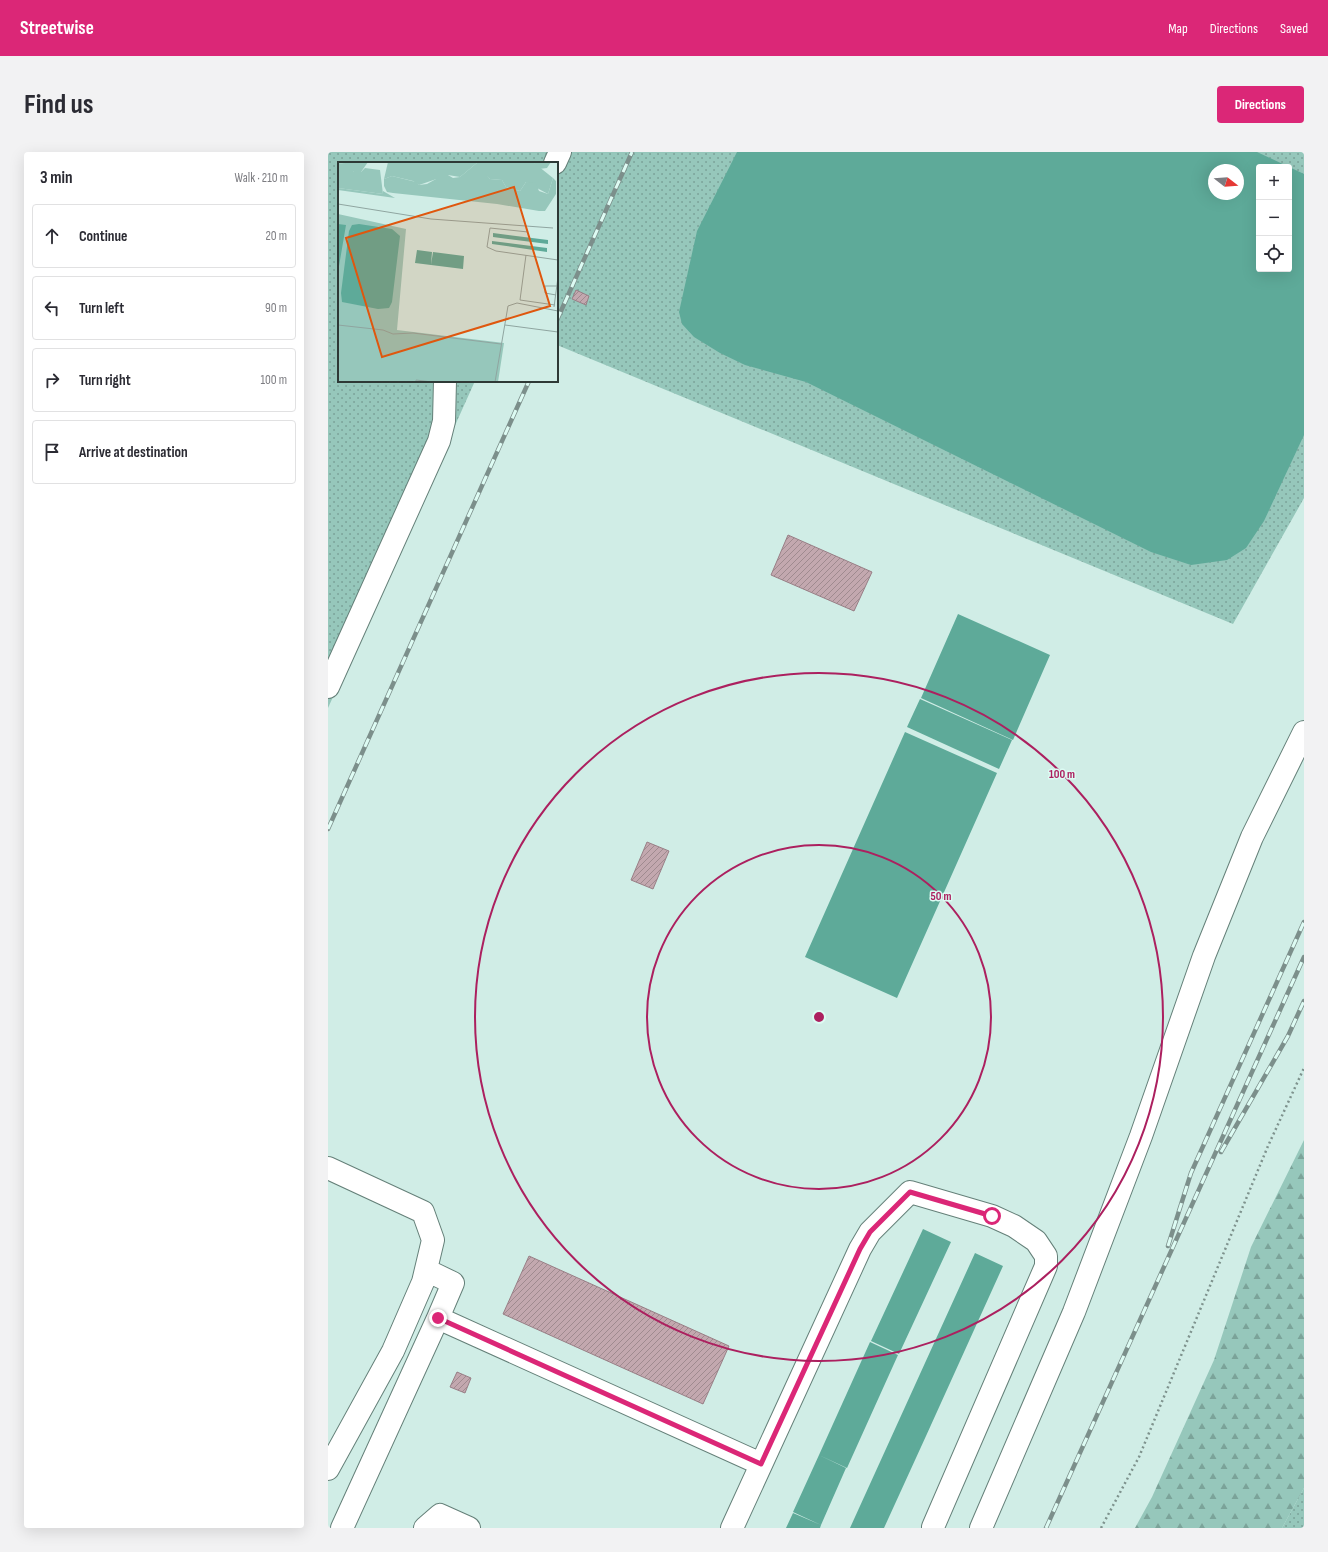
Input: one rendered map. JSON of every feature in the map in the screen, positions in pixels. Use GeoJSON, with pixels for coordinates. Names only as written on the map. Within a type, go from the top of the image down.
{"type":"FeatureCollection","features":[{"type":"Feature","properties":{"kind":"lane"},"geometry":{"type":"LineString","coordinates":[[555,162],[560,152]]}},
{"type":"Feature","properties":{"kind":"lane"},"geometry":{"type":"LineString","coordinates":[[328,687],[440,441],[444,421],[445,382]]}},
{"type":"Feature","properties":{"kind":"lane"},"geometry":{"type":"LineString","coordinates":[[981,1528],[1074,1312],[1141,1136],[1204,956],[1252,837],[1304,732]]}},
{"type":"Feature","properties":{"kind":"lane"},"geometry":{"type":"LineString","coordinates":[[328,1168],[423,1212],[433,1240],[423,1282],[393,1351],[328,1469]]}},
{"type":"Feature","properties":{"kind":"lane"},"geometry":{"type":"LineString","coordinates":[[732,1528],[860,1249],[870,1232],[910,1192],[992,1216],[1014,1226],[1036,1241],[1046,1256],[1046,1266],[933,1526]]}},
{"type":"Feature","properties":{"kind":"lane"},"geometry":{"type":"LineString","coordinates":[[342,1528],[453,1283],[426,1270]]}},
{"type":"Feature","properties":{"kind":"lane"},"geometry":{"type":"LineString","coordinates":[[438,1318],[761,1464]]}},
{"type":"Feature","properties":{"kind":"lane"},"geometry":{"type":"LineString","coordinates":[[425,1528],[440,1515],[469,1528]]}},
{"type":"Feature","properties":{"kind":"path"},"geometry":{"type":"LineString","coordinates":[[1102,1528],[1139,1457],[1268,1146],[1304,1068]]}},
{"type":"Feature","properties":{"kind":"green space"},"geometry":{"type":"Polygon","coordinates":[[[328,152],[1304,152],[1304,498],[1233,624],[558,345],[558,162],[338,162],[338,382],[475,382],[328,708],[328,152]]]}},
{"type":"Feature","properties":{"kind":"green space"},"geometry":{"type":"Polygon","coordinates":[[[1304,1140],[1304,1488],[1282,1528],[1135,1528],[1152,1497],[1214,1360],[1251,1247],[1304,1140]]]}},
{"type":"Feature","properties":{"kind":"green space"},"geometry":{"type":"Polygon","coordinates":[[[1304,1488],[1304,1528],[1282,1528],[1304,1488]]]}},
{"type":"Feature","properties":{"kind":"shaded area"},"geometry":{"type":"Polygon","coordinates":[[[737,152],[1257,152],[1283,164],[1256,164],[1256,272],[1292,272],[1292,168],[1304,174],[1304,435],[1264,521],[1246,548],[1227,560],[1191,565],[1151,552],[806,382],[745,365],[720,353],[694,337],[682,324],[679,312],[697,231],[737,152]]]}},
{"type":"Feature","properties":{"kind":"shaded area"},"geometry":{"type":"Polygon","coordinates":[[[958,614],[1050,655],[1013,740],[921,698],[958,614]]]}},
{"type":"Feature","properties":{"kind":"shaded area"},"geometry":{"type":"Polygon","coordinates":[[[920,699],[1012,740],[999,769],[907,727],[920,699]]]}},
{"type":"Feature","properties":{"kind":"shaded area"},"geometry":{"type":"Polygon","coordinates":[[[905,732],[997,773],[897,998],[805,957],[905,732]]]}},
{"type":"Feature","properties":{"kind":"shaded area"},"geometry":{"type":"Polygon","coordinates":[[[923,1229],[951,1242],[899,1354],[871,1341],[923,1229]]]}},
{"type":"Feature","properties":{"kind":"shaded area"},"geometry":{"type":"Polygon","coordinates":[[[975,1253],[1003,1266],[884,1528],[850,1528],[975,1253]]]}},
{"type":"Feature","properties":{"kind":"shaded area"},"geometry":{"type":"Polygon","coordinates":[[[870,1342],[898,1355],[847,1468],[819,1455],[870,1342]]]}},
{"type":"Feature","properties":{"kind":"shaded area"},"geometry":{"type":"Polygon","coordinates":[[[819,1455],[846,1468],[821,1525],[793,1512],[819,1455]]]}},
{"type":"Feature","properties":{"kind":"shaded area"},"geometry":{"type":"Polygon","coordinates":[[[793,1513],[821,1525],[820,1528],[786,1528],[793,1513]]]}},
{"type":"Feature","properties":{"kind":"building"},"geometry":{"type":"Polygon","coordinates":[[[576,290],[589,296],[586,305],[572,299],[576,290]]]}},
{"type":"Feature","properties":{"kind":"building"},"geometry":{"type":"Polygon","coordinates":[[[788,535],[872,572],[854,611],[771,575],[788,535]]]}},
{"type":"Feature","properties":{"kind":"building"},"geometry":{"type":"Polygon","coordinates":[[[647,842],[669,851],[653,889],[631,880],[647,842]]]}},
{"type":"Feature","properties":{"kind":"building"},"geometry":{"type":"Polygon","coordinates":[[[529,1256],[729,1346],[703,1404],[503,1314],[529,1256]]]}},
{"type":"Feature","properties":{"kind":"building"},"geometry":{"type":"Polygon","coordinates":[[[457,1372],[471,1378],[465,1393],[450,1387],[457,1372]]]}},
{"type":"Feature","properties":{"kind":"railway"},"geometry":{"type":"LineString","coordinates":[[558,318],[632,152]]}},
{"type":"Feature","properties":{"kind":"railway"},"geometry":{"type":"LineString","coordinates":[[328,829],[529,382]]}},
{"type":"Feature","properties":{"kind":"railway"},"geometry":{"type":"LineString","coordinates":[[1168,1246],[1191,1173],[1304,922]]}},
{"type":"Feature","properties":{"kind":"railway"},"geometry":{"type":"LineString","coordinates":[[1046,1528],[1304,957]]}},
{"type":"Feature","properties":{"kind":"railway"},"geometry":{"type":"LineString","coordinates":[[1221,1152],[1288,1036],[1304,1001]]}},
{"type":"Feature","properties":{"kind":"route"},"geometry":{"type":"LineString","coordinates":[[438,1318],[761,1464],[860,1249],[870,1232],[910,1192],[992,1216]]}}]}
